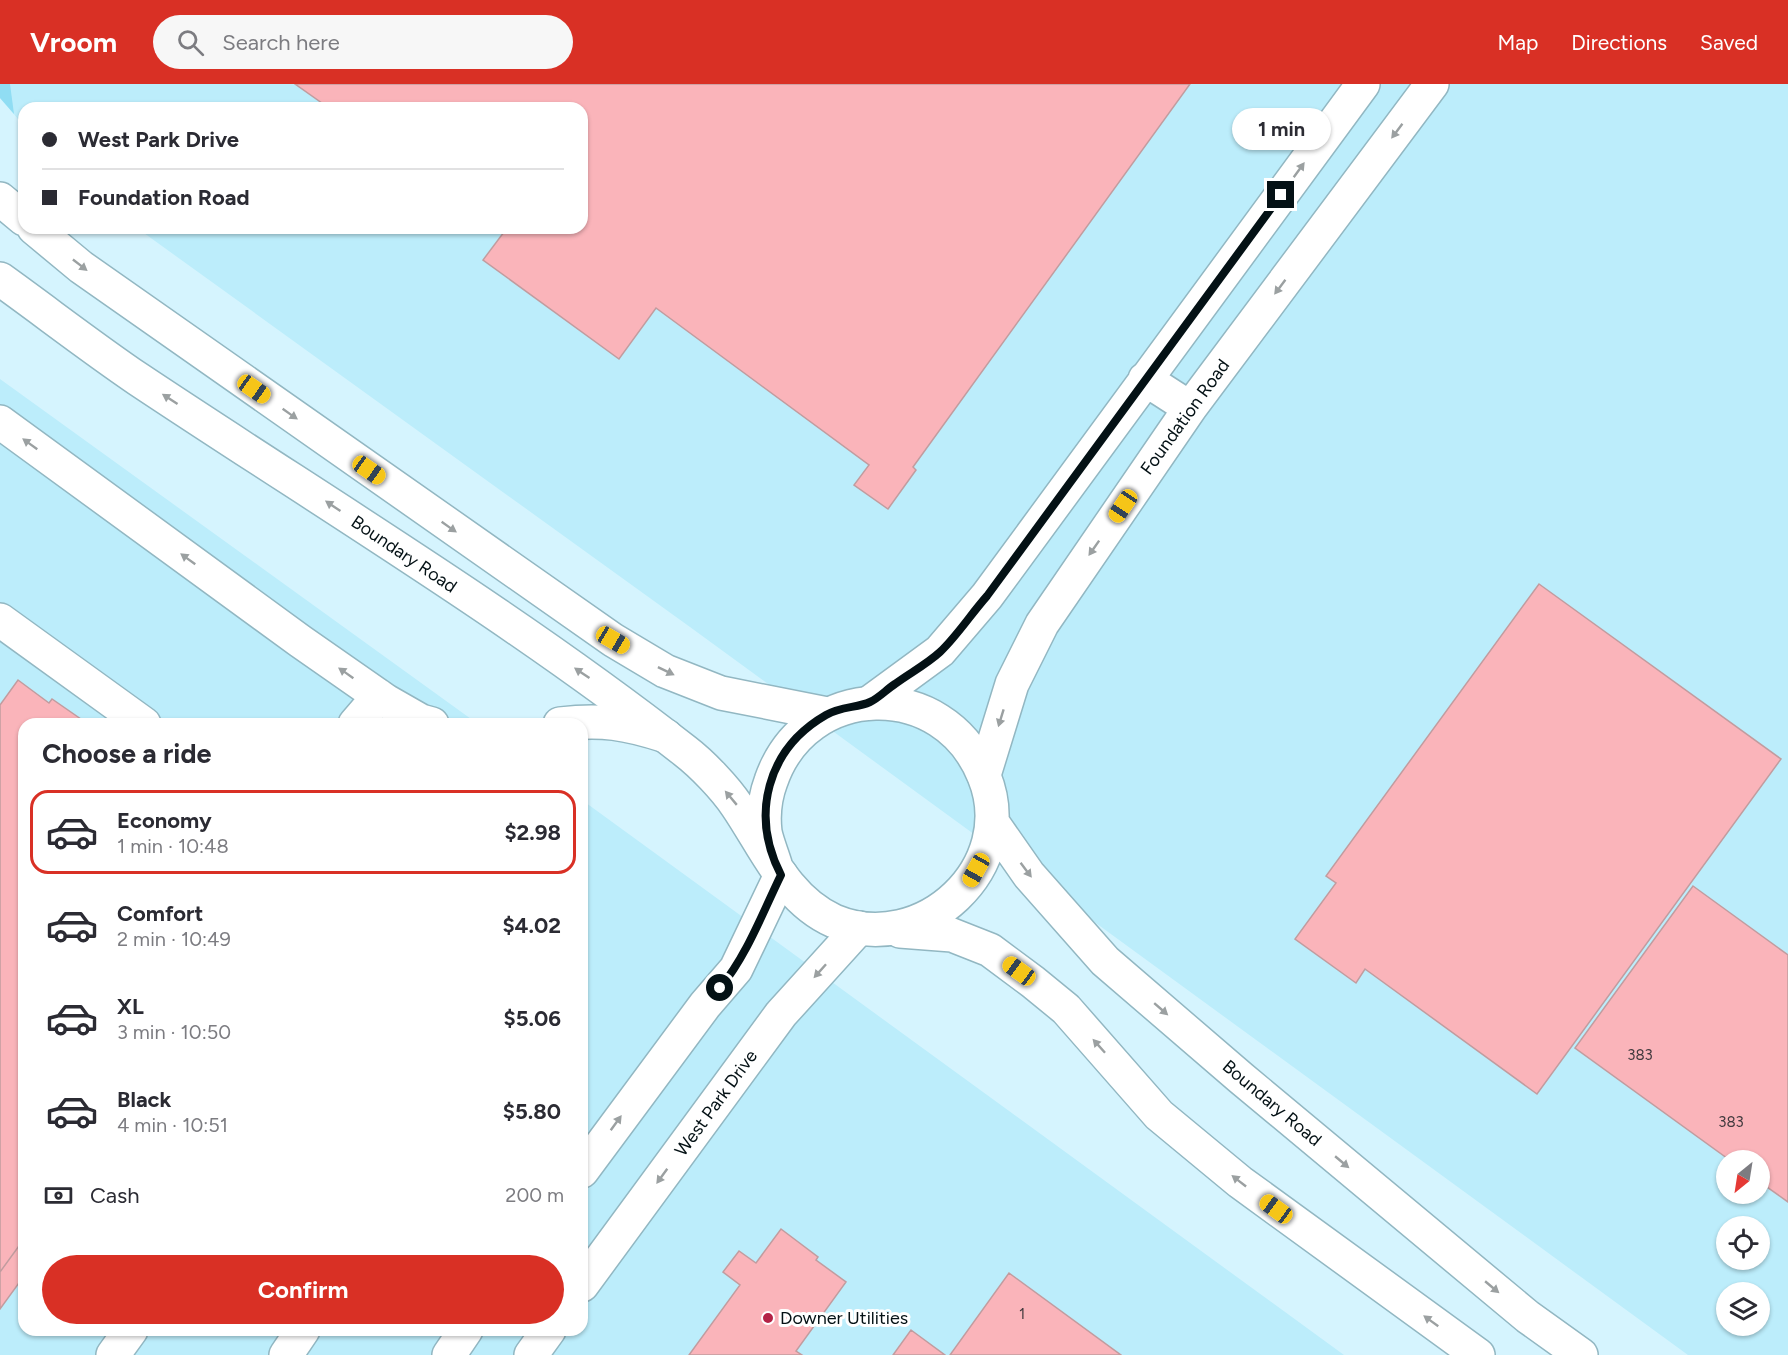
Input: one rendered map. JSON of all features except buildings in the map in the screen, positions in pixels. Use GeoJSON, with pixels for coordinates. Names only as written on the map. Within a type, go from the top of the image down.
{"type":"FeatureCollection","features":[{"type":"Feature","properties":{"kind":"main road"},"geometry":{"type":"LineString","coordinates":[[869,703],[940,651],[987,596],[1363,84]]}},
{"type":"Feature","properties":{"kind":"main road","name":"Foundation Road"},"geometry":{"type":"LineString","coordinates":[[984,776],[1012,684],[1042,624],[1190,408],[1432,84]]}},
{"type":"Feature","properties":{"kind":"main road"},"geometry":{"type":"LineString","coordinates":[[0,199],[18,214]]}},
{"type":"Feature","properties":{"kind":"main road"},"geometry":{"type":"LineString","coordinates":[[41,234],[81,267],[613,640],[665,671],[721,693],[827,714]]}},
{"type":"Feature","properties":{"kind":"main road","name":"Boundary Road"},"geometry":{"type":"LineString","coordinates":[[0,279],[134,376],[323,499],[588,677],[691,755],[734,801],[796,894],[814,910],[835,921],[869,928]]}},
{"type":"Feature","properties":{"kind":"main road"},"geometry":{"type":"LineString","coordinates":[[1145,379],[1190,408]]}},
{"type":"Feature","properties":{"kind":"main road"},"geometry":{"type":"LineString","coordinates":[[0,422],[379,696],[416,718]]}},
{"type":"Feature","properties":{"kind":"main road"},"geometry":{"type":"LineString","coordinates":[[0,620],[136,718]]}},
{"type":"Feature","properties":{"kind":"main road"},"geometry":{"type":"LineString","coordinates":[[360,718],[379,696]]}},
{"type":"Feature","properties":{"kind":"main road"},"geometry":{"type":"LineString","coordinates":[[588,1163],[705,1005],[736,969],[778,870],[765,831],[766,795],[778,762],[799,734],[827,714],[848,706],[869,703],[905,706],[939,720],[966,744],[984,776],[990,798],[992,822],[985,855],[968,885],[944,909],[912,924],[869,928]]}},
{"type":"Feature","properties":{"kind":"main road"},"geometry":{"type":"LineString","coordinates":[[588,721],[632,725],[666,736]]}},
{"type":"Feature","properties":{"kind":"main road","name":"Boundary Road"},"geometry":{"type":"LineString","coordinates":[[992,822],[1029,875],[1106,961],[1241,1078],[1528,1317],[1581,1355]]}},
{"type":"Feature","properties":{"kind":"main road"},"geometry":{"type":"LineString","coordinates":[[869,928],[951,934],[990,950],[1066,1009],[1159,1115],[1222,1167],[1478,1355]]}},
{"type":"Feature","properties":{"kind":"main road","name":"West Park Drive"},"geometry":{"type":"LineString","coordinates":[[588,1277],[781,1014],[869,928]]}},
{"type":"Feature","properties":{"kind":"main road"},"geometry":{"type":"LineString","coordinates":[[113,1355],[127,1336]]}},
{"type":"Feature","properties":{"kind":"main road"},"geometry":{"type":"LineString","coordinates":[[285,1355],[299,1336]]}},
{"type":"Feature","properties":{"kind":"main road"},"geometry":{"type":"LineString","coordinates":[[448,1355],[462,1336]]}},
{"type":"Feature","properties":{"kind":"main road"},"geometry":{"type":"LineString","coordinates":[[531,1355],[545,1336]]}},
{"type":"Feature","properties":{"kind":"shaded area"},"geometry":{"type":"Polygon","coordinates":[[[0,84],[1788,84],[1788,1355],[1688,1355],[690,627],[145,234],[588,234],[588,102],[18,102],[18,119],[0,98],[0,84]]]}},
{"type":"Feature","properties":{"kind":"shaded area"},"geometry":{"type":"Polygon","coordinates":[[[0,84],[10,84],[14,114],[0,98],[0,84]]]}},
{"type":"Feature","properties":{"kind":"shaded area"},"geometry":{"type":"Polygon","coordinates":[[[0,379],[470,718],[18,718],[18,1336],[588,1336],[588,804],[1344,1355],[0,1355],[0,379]]]}},
{"type":"Feature","properties":{"kind":"place","name":"Downer Utilities"},"geometry":{"type":"Point","coordinates":[768,1318]}},
{"type":"Feature","properties":{"kind":"route"},"geometry":{"type":"LineString","coordinates":[[720,988],[736,969],[781,875],[775,864],[765,831],[766,795],[778,762],[799,734],[827,714],[848,706],[869,703],[940,651],[987,596],[1281,195]]}}]}
